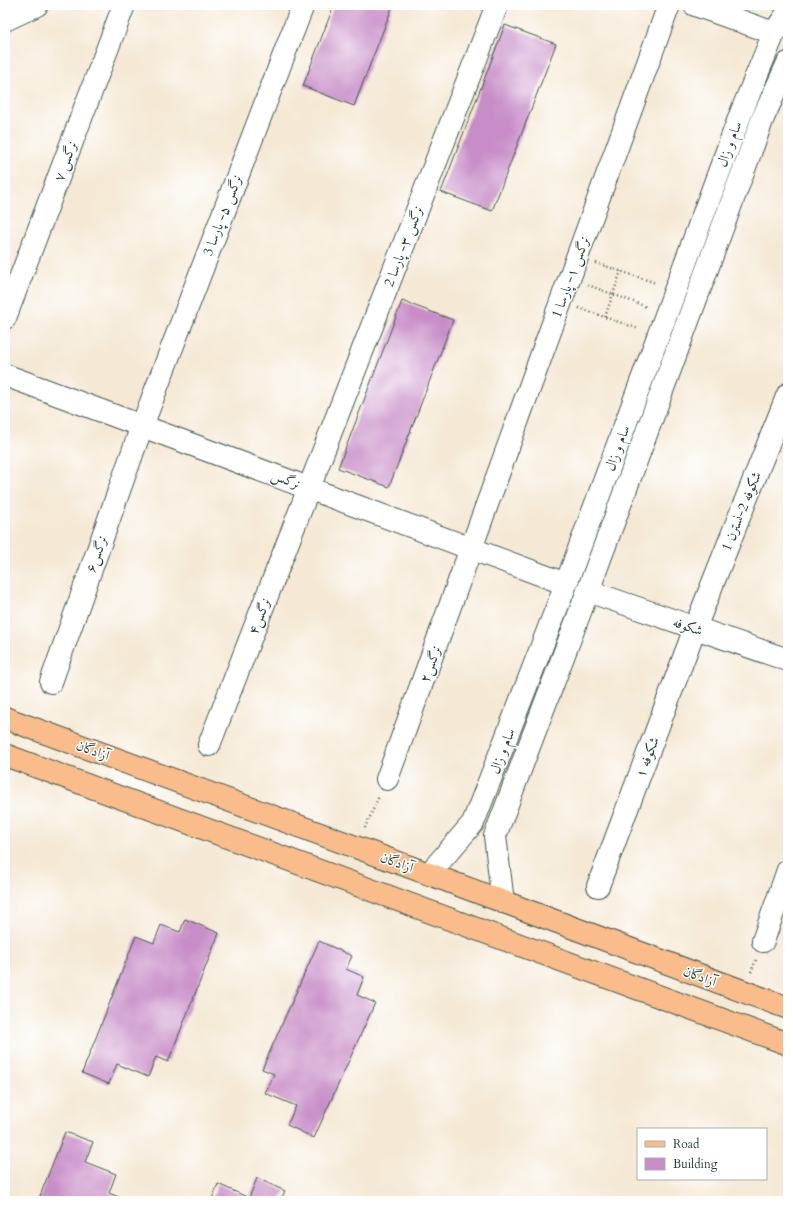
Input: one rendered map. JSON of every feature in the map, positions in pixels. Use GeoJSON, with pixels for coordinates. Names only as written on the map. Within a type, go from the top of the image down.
{"type":"FeatureCollection","features":[{"type":"Feature","properties":{"kind":"main road","name":"آزادگان"},"geometry":{"type":"LineString","coordinates":[[5,718],[788,1008]]}},
{"type":"Feature","properties":{"kind":"main road"},"geometry":{"type":"LineString","coordinates":[[5,755],[788,1044]]}},
{"type":"Feature","properties":{"kind":"main road"},"geometry":{"type":"LineString","coordinates":[[122,798],[134,766]]}},
{"type":"Feature","properties":{"kind":"street"},"geometry":{"type":"LineString","coordinates":[[5,20],[37,5]]}},
{"type":"Feature","properties":{"kind":"street","name":"نرگس ۷"},"geometry":{"type":"LineString","coordinates":[[5,318],[124,5]]}},
{"type":"Feature","properties":{"kind":"street","name":"نرگس ۵- پارسا 3"},"geometry":{"type":"LineString","coordinates":[[142,426],[303,5]]}},
{"type":"Feature","properties":{"kind":"street","name":"نرگس ۳- پارسا 2"},"geometry":{"type":"LineString","coordinates":[[309,488],[497,5]]}},
{"type":"Feature","properties":{"kind":"street","name":"نرگس ۱- پارسا 1"},"geometry":{"type":"LineString","coordinates":[[472,549],[669,5]]}},
{"type":"Feature","properties":{"kind":"street"},"geometry":{"type":"LineString","coordinates":[[696,5],[774,33]]}},
{"type":"Feature","properties":{"kind":"street","name":"سام و زال"},"geometry":{"type":"LineString","coordinates":[[429,874],[473,823],[566,584],[741,113],[774,33],[788,12]]}},
{"type":"Feature","properties":{"kind":"street","name":"سام و زال"},"geometry":{"type":"LineString","coordinates":[[503,902],[495,836],[588,591],[763,118],[788,63]]}},
{"type":"Feature","properties":{"kind":"street","name":"نرگس"},"geometry":{"type":"LineString","coordinates":[[5,375],[566,584]]}},
{"type":"Feature","properties":{"kind":"street","name":"شکوفه 2-نسترن 1"},"geometry":{"type":"LineString","coordinates":[[695,628],[788,394]]}},
{"type":"Feature","properties":{"kind":"street","name":"نرگس۶"},"geometry":{"type":"LineString","coordinates":[[51,682],[142,426]]}},
{"type":"Feature","properties":{"kind":"street","name":"نرگس۴"},"geometry":{"type":"LineString","coordinates":[[210,745],[309,488]]}},
{"type":"Feature","properties":{"kind":"street","name":"نرگس۲"},"geometry":{"type":"LineString","coordinates":[[387,779],[472,549]]}},
{"type":"Feature","properties":{"kind":"street","name":"شکوفه"},"geometry":{"type":"LineString","coordinates":[[566,584],[788,660]]}},
{"type":"Feature","properties":{"kind":"street","name":"شکوفه ۱"},"geometry":{"type":"LineString","coordinates":[[598,886],[695,628]]}},
{"type":"Feature","properties":{"kind":"street"},"geometry":{"type":"LineString","coordinates":[[763,941],[788,870]]}},
{"type":"Feature","properties":{"kind":"path"},"geometry":{"type":"LineString","coordinates":[[578,257],[675,290]]}},
{"type":"Feature","properties":{"kind":"path"},"geometry":{"type":"LineString","coordinates":[[605,317],[621,272]]}},
{"type":"Feature","properties":{"kind":"path"},"geometry":{"type":"LineString","coordinates":[[570,279],[666,314]]}},
{"type":"Feature","properties":{"kind":"path"},"geometry":{"type":"LineString","coordinates":[[561,302],[658,336]]}},
{"type":"Feature","properties":{"kind":"building"},"geometry":{"type":"Polygon","coordinates":[[[334,5],[393,5],[354,106],[303,86],[334,5]]]}},
{"type":"Feature","properties":{"kind":"building"},"geometry":{"type":"Polygon","coordinates":[[[505,25],[556,44],[492,211],[441,192],[505,25]]]}},
{"type":"Feature","properties":{"kind":"building"},"geometry":{"type":"Polygon","coordinates":[[[402,301],[453,320],[389,487],[338,468],[402,301]]]}},
{"type":"Feature","properties":{"kind":"building"},"geometry":{"type":"Polygon","coordinates":[[[185,919],[219,933],[168,1062],[156,1057],[148,1077],[117,1064],[109,1084],[82,1073],[136,936],[154,943],[161,925],[180,932],[185,919]]]}},
{"type":"Feature","properties":{"kind":"building"},"geometry":{"type":"Polygon","coordinates":[[[319,941],[352,956],[346,969],[364,977],[357,995],[375,1003],[314,1138],[287,1125],[296,1106],[265,1093],[274,1074],[262,1069],[319,941]]]}},
{"type":"Feature","properties":{"kind":"building"},"geometry":{"type":"Polygon","coordinates":[[[65,1132],[93,1142],[85,1162],[116,1174],[109,1193],[121,1198],[120,1201],[38,1201],[65,1132]]]}},
{"type":"Feature","properties":{"kind":"building"},"geometry":{"type":"Polygon","coordinates":[[[257,1178],[285,1191],[280,1201],[211,1201],[218,1184],[249,1198],[257,1178]]]}}]}
